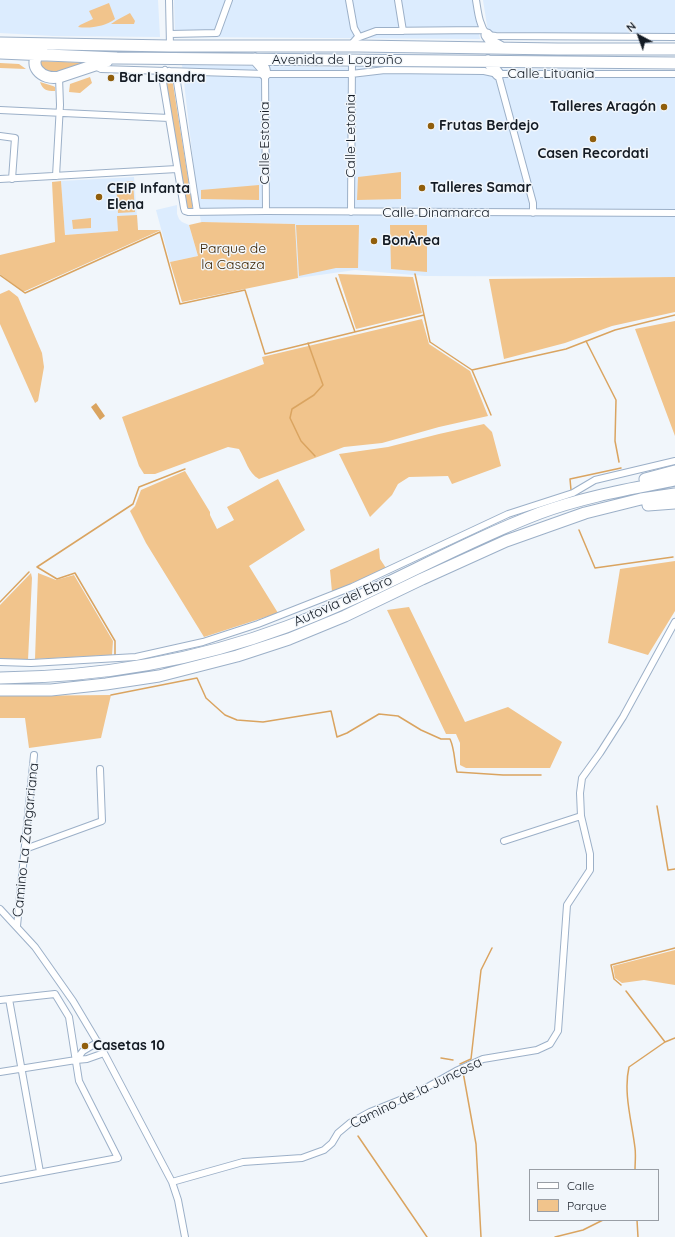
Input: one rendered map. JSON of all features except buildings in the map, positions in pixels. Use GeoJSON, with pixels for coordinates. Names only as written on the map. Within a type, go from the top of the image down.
{"type":"FeatureCollection","features":[{"type":"Feature","properties":{"kind":"highway"},"geometry":{"type":"LineString","coordinates":[[485,33],[493,44],[502,48]]}},
{"type":"Feature","properties":{"kind":"highway","name":"Avenida de Logroño"},"geometry":{"type":"LineString","coordinates":[[0,43],[170,46],[675,49]]}},
{"type":"Feature","properties":{"kind":"highway"},"geometry":{"type":"LineString","coordinates":[[56,44],[37,55],[36,65],[39,72],[47,77],[59,77],[117,58]]}},
{"type":"Feature","properties":{"kind":"highway","name":"Avenida de Logroño"},"geometry":{"type":"LineString","coordinates":[[0,53],[117,58],[352,60],[415,66],[488,61],[675,63]]}},
{"type":"Feature","properties":{"kind":"highway"},"geometry":{"type":"LineString","coordinates":[[255,59],[264,69],[265,74]]}},
{"type":"Feature","properties":{"kind":"highway"},"geometry":{"type":"LineString","coordinates":[[265,74],[276,60]]}},
{"type":"Feature","properties":{"kind":"highway"},"geometry":{"type":"LineString","coordinates":[[488,61],[498,74]]}},
{"type":"Feature","properties":{"kind":"highway"},"geometry":{"type":"LineString","coordinates":[[498,74],[500,61]]}},
{"type":"Feature","properties":{"kind":"highway"},"geometry":{"type":"LineString","coordinates":[[583,500],[593,494],[675,471]]}},
{"type":"Feature","properties":{"kind":"highway","name":"Autovía del Ebro"},"geometry":{"type":"LineString","coordinates":[[0,678],[54,676],[105,671],[157,663],[233,644],[286,627],[340,605],[501,529],[541,513],[583,500],[675,480]]}},
{"type":"Feature","properties":{"kind":"highway","name":"Autovía del Ebro"},"geometry":{"type":"LineString","coordinates":[[0,690],[51,690],[113,683],[159,676],[237,656],[289,639],[338,619],[506,541],[574,517],[641,499],[675,494]]}},
{"type":"Feature","properties":{"kind":"highway"},"geometry":{"type":"LineString","coordinates":[[574,517],[629,508],[675,503]]}},
{"type":"Feature","properties":{"kind":"street"},"geometry":{"type":"LineString","coordinates":[[169,0],[170,46]]}},
{"type":"Feature","properties":{"kind":"street"},"geometry":{"type":"LineString","coordinates":[[170,34],[217,34],[229,0]]}},
{"type":"Feature","properties":{"kind":"street"},"geometry":{"type":"LineString","coordinates":[[349,0],[354,28],[359,37]]}},
{"type":"Feature","properties":{"kind":"street"},"geometry":{"type":"LineString","coordinates":[[398,0],[403,31]]}},
{"type":"Feature","properties":{"kind":"street"},"geometry":{"type":"LineString","coordinates":[[476,0],[480,22],[485,33]]}},
{"type":"Feature","properties":{"kind":"street"},"geometry":{"type":"LineString","coordinates":[[350,46],[359,37],[376,31],[485,33],[496,36],[675,37]]}},
{"type":"Feature","properties":{"kind":"street","name":"Calle Letonia"},"geometry":{"type":"LineString","coordinates":[[352,60],[352,212]]}},
{"type":"Feature","properties":{"kind":"street"},"geometry":{"type":"LineString","coordinates":[[93,66],[101,69],[265,74],[351,74],[415,66],[484,71],[498,74]]}},
{"type":"Feature","properties":{"kind":"street"},"geometry":{"type":"LineString","coordinates":[[170,71],[177,82],[197,212],[185,211],[162,76],[162,73],[170,71]]}},
{"type":"Feature","properties":{"kind":"street"},"geometry":{"type":"LineString","coordinates":[[170,71],[177,82]]}},
{"type":"Feature","properties":{"kind":"street","name":"Calle Estonia"},"geometry":{"type":"LineString","coordinates":[[265,74],[266,211]]}},
{"type":"Feature","properties":{"kind":"street","name":"Calle Lituania"},"geometry":{"type":"LineString","coordinates":[[533,213],[533,203],[498,74],[675,74]]}},
{"type":"Feature","properties":{"kind":"street"},"geometry":{"type":"LineString","coordinates":[[56,176],[61,94],[59,77]]}},
{"type":"Feature","properties":{"kind":"street"},"geometry":{"type":"LineString","coordinates":[[0,110],[169,118]]}},
{"type":"Feature","properties":{"kind":"street"},"geometry":{"type":"LineString","coordinates":[[0,136],[15,138],[12,179]]}},
{"type":"Feature","properties":{"kind":"street"},"geometry":{"type":"LineString","coordinates":[[0,179],[177,169]]}},
{"type":"Feature","properties":{"kind":"street","name":"Calle Dinamarca"},"geometry":{"type":"LineString","coordinates":[[197,212],[675,213]]}},
{"type":"Feature","properties":{"kind":"street"},"geometry":{"type":"LineString","coordinates":[[0,662],[31,663],[136,657],[203,642],[258,624],[352,587],[508,514],[573,493],[594,480],[675,461]]}},
{"type":"Feature","properties":{"kind":"street","name":"Camino de la Juncosa"},"geometry":{"type":"LineString","coordinates":[[172,1182],[243,1162],[302,1158],[324,1150],[332,1143],[338,1133],[350,1123],[370,1112],[415,1094],[456,1071],[483,1059],[537,1050],[550,1044],[558,1031],[567,905],[590,870],[590,854],[581,816],[580,793],[582,778],[623,717],[675,622]]}},
{"type":"Feature","properties":{"kind":"street","name":"Camino La Zangarriana"},"geometry":{"type":"LineString","coordinates":[[17,926],[34,755]]}},
{"type":"Feature","properties":{"kind":"street"},"geometry":{"type":"LineString","coordinates":[[25,850],[102,822],[100,769]]}},
{"type":"Feature","properties":{"kind":"street"},"geometry":{"type":"LineString","coordinates":[[504,841],[581,816]]}},
{"type":"Feature","properties":{"kind":"street"},"geometry":{"type":"LineString","coordinates":[[0,909],[35,947],[57,976],[98,1042],[172,1182],[178,1200],[184,1237]]}},
{"type":"Feature","properties":{"kind":"street"},"geometry":{"type":"LineString","coordinates":[[0,1000],[55,994],[69,1017],[79,1081],[118,1158],[0,1180]]}},
{"type":"Feature","properties":{"kind":"street"},"geometry":{"type":"LineString","coordinates":[[9,999],[40,1172]]}},
{"type":"Feature","properties":{"kind":"street"},"geometry":{"type":"LineString","coordinates":[[76,1060],[84,1051],[98,1042]]}},
{"type":"Feature","properties":{"kind":"street"},"geometry":{"type":"LineString","coordinates":[[0,1072],[87,1059],[104,1053]]}},
{"type":"Feature","properties":{"kind":"shaded area"},"geometry":{"type":"Polygon","coordinates":[[[0,0],[158,0],[160,37],[53,36],[0,33],[0,0]]]}},
{"type":"Feature","properties":{"kind":"shaded area"},"geometry":{"type":"Polygon","coordinates":[[[174,0],[473,0],[480,39],[175,37],[174,0]]]}},
{"type":"Feature","properties":{"kind":"shaded area"},"geometry":{"type":"Polygon","coordinates":[[[483,0],[675,0],[675,35],[488,32],[483,0]]]}},
{"type":"Feature","properties":{"kind":"shaded area"},"geometry":{"type":"Polygon","coordinates":[[[182,65],[675,70],[675,277],[425,276],[355,270],[298,278],[295,224],[201,222],[182,65]]]}},
{"type":"Feature","properties":{"kind":"shaded area","name":"CEIP Infanta Elena"},"geometry":{"type":"Polygon","coordinates":[[[134,177],[138,230],[65,235],[61,181],[134,177]]]}},
{"type":"Feature","properties":{"kind":"shaded area"},"geometry":{"type":"Polygon","coordinates":[[[177,205],[177,214],[179,219],[189,225],[198,256],[170,262],[156,210],[177,205]]]}},
{"type":"Feature","properties":{"kind":"shaded area"},"geometry":{"type":"Polygon","coordinates":[[[96,403],[105,416],[100,420],[91,407],[96,403]]]}},
{"type":"Feature","properties":{"kind":"green space"},"geometry":{"type":"Polygon","coordinates":[[[109,3],[115,19],[98,26],[88,28],[78,27],[93,19],[89,11],[109,3]]]}},
{"type":"Feature","properties":{"kind":"green space"},"geometry":{"type":"Polygon","coordinates":[[[130,13],[135,21],[134,24],[111,24],[117,20],[130,13]]]}},
{"type":"Feature","properties":{"kind":"green space"},"geometry":{"type":"Polygon","coordinates":[[[40,61],[88,63],[65,71],[53,72],[42,69],[40,61]]]}},
{"type":"Feature","properties":{"kind":"green space"},"geometry":{"type":"Polygon","coordinates":[[[0,63],[19,64],[26,69],[0,68],[0,63]]]}},
{"type":"Feature","properties":{"kind":"green space"},"geometry":{"type":"Polygon","coordinates":[[[168,73],[172,78],[192,203],[192,208],[190,210],[186,207],[164,77],[168,73]]]}},
{"type":"Feature","properties":{"kind":"green space"},"geometry":{"type":"Polygon","coordinates":[[[90,77],[92,83],[80,93],[69,92],[70,84],[90,77]]]}},
{"type":"Feature","properties":{"kind":"green space"},"geometry":{"type":"Polygon","coordinates":[[[40,82],[55,87],[55,91],[45,90],[40,82]]]}},
{"type":"Feature","properties":{"kind":"green space"},"geometry":{"type":"Polygon","coordinates":[[[401,172],[401,199],[357,200],[358,177],[401,172]]]}},
{"type":"Feature","properties":{"kind":"green space"},"geometry":{"type":"Polygon","coordinates":[[[61,181],[65,235],[118,231],[117,216],[137,215],[138,230],[161,230],[23,292],[0,274],[0,255],[55,242],[52,182],[61,181]]]}},
{"type":"Feature","properties":{"kind":"green space"},"geometry":{"type":"Polygon","coordinates":[[[133,181],[135,212],[118,213],[116,183],[133,181]]]}},
{"type":"Feature","properties":{"kind":"green space"},"geometry":{"type":"Polygon","coordinates":[[[259,185],[259,200],[201,199],[201,190],[259,185]]]}},
{"type":"Feature","properties":{"kind":"green space"},"geometry":{"type":"Polygon","coordinates":[[[91,218],[91,228],[73,229],[72,220],[91,218]]]}},
{"type":"Feature","properties":{"kind":"green space","name":"Parque de la Casaza"},"geometry":{"type":"Polygon","coordinates":[[[202,222],[295,224],[298,278],[182,302],[170,262],[198,256],[189,225],[202,222]]]}},
{"type":"Feature","properties":{"kind":"green space"},"geometry":{"type":"Polygon","coordinates":[[[296,225],[359,225],[358,268],[336,268],[299,276],[296,225]]]}},
{"type":"Feature","properties":{"kind":"green space"},"geometry":{"type":"Polygon","coordinates":[[[390,225],[427,225],[427,272],[391,269],[390,225]]]}},
{"type":"Feature","properties":{"kind":"green space"},"geometry":{"type":"Polygon","coordinates":[[[338,274],[413,277],[422,313],[356,329],[338,274]]]}},
{"type":"Feature","properties":{"kind":"green space"},"geometry":{"type":"Polygon","coordinates":[[[675,277],[675,312],[612,326],[565,343],[504,359],[489,279],[675,277]]]}},
{"type":"Feature","properties":{"kind":"green space"},"geometry":{"type":"Polygon","coordinates":[[[9,290],[18,297],[42,353],[44,367],[38,401],[35,403],[0,324],[0,294],[9,290]]]}},
{"type":"Feature","properties":{"kind":"green space"},"geometry":{"type":"Polygon","coordinates":[[[422,319],[429,344],[470,371],[488,416],[439,427],[382,443],[344,447],[259,479],[250,470],[239,449],[228,447],[155,474],[144,474],[139,466],[122,417],[264,364],[262,357],[422,319]]]}},
{"type":"Feature","properties":{"kind":"green space"},"geometry":{"type":"Polygon","coordinates":[[[675,321],[675,436],[635,329],[675,321]]]}},
{"type":"Feature","properties":{"kind":"green space"},"geometry":{"type":"Polygon","coordinates":[[[484,424],[492,432],[501,466],[452,484],[448,476],[409,477],[398,484],[392,495],[370,517],[339,454],[388,447],[484,424]]]}},
{"type":"Feature","properties":{"kind":"green space"},"geometry":{"type":"Polygon","coordinates":[[[185,471],[210,512],[217,529],[234,520],[227,507],[278,479],[305,530],[249,566],[278,613],[204,637],[146,543],[130,511],[135,506],[141,490],[185,471]]]}},
{"type":"Feature","properties":{"kind":"green space"},"geometry":{"type":"Polygon","coordinates":[[[379,548],[380,559],[386,568],[332,592],[330,570],[379,548]]]}},
{"type":"Feature","properties":{"kind":"green space"},"geometry":{"type":"Polygon","coordinates":[[[675,561],[675,611],[648,655],[608,643],[620,569],[675,561]]]}},
{"type":"Feature","properties":{"kind":"green space"},"geometry":{"type":"Polygon","coordinates":[[[31,573],[28,660],[0,660],[0,605],[31,573]]]}},
{"type":"Feature","properties":{"kind":"green space"},"geometry":{"type":"Polygon","coordinates":[[[38,573],[56,580],[74,575],[113,641],[112,655],[35,659],[38,573]]]}},
{"type":"Feature","properties":{"kind":"green space"},"geometry":{"type":"Polygon","coordinates":[[[409,607],[465,722],[508,707],[562,742],[550,768],[466,768],[460,765],[460,743],[456,734],[446,734],[387,610],[409,607]]]}},
{"type":"Feature","properties":{"kind":"green space"},"geometry":{"type":"Polygon","coordinates":[[[111,695],[101,738],[29,748],[25,718],[0,718],[0,696],[111,695]]]}},
{"type":"Feature","properties":{"kind":"green space"},"geometry":{"type":"Polygon","coordinates":[[[675,950],[675,985],[644,980],[622,983],[615,978],[613,966],[675,950]]]}},
{"type":"Feature","properties":{"kind":"waterway"},"geometry":{"type":"LineString","coordinates":[[0,275],[25,293],[160,232],[180,304],[245,290],[265,354],[424,315]]}},
{"type":"Feature","properties":{"kind":"waterway"},"geometry":{"type":"LineString","coordinates":[[415,274],[430,342],[472,370],[566,349],[615,330],[675,315]]}},
{"type":"Feature","properties":{"kind":"waterway"},"geometry":{"type":"LineString","coordinates":[[336,278],[355,332]]}},
{"type":"Feature","properties":{"kind":"waterway"},"geometry":{"type":"LineString","coordinates":[[586,341],[616,400],[615,441],[619,462]]}},
{"type":"Feature","properties":{"kind":"waterway"},"geometry":{"type":"LineString","coordinates":[[308,343],[323,385],[314,395],[292,409],[290,418],[301,441],[315,456]]}},
{"type":"Feature","properties":{"kind":"waterway"},"geometry":{"type":"LineString","coordinates":[[472,370],[491,415]]}},
{"type":"Feature","properties":{"kind":"waterway"},"geometry":{"type":"LineString","coordinates":[[571,490],[570,479],[621,468]]}},
{"type":"Feature","properties":{"kind":"waterway"},"geometry":{"type":"LineString","coordinates":[[115,655],[115,641],[75,573],[57,579],[37,567],[133,504],[139,487],[185,469]]}},
{"type":"Feature","properties":{"kind":"waterway"},"geometry":{"type":"LineString","coordinates":[[579,530],[595,568],[673,557]]}},
{"type":"Feature","properties":{"kind":"waterway"},"geometry":{"type":"LineString","coordinates":[[0,602],[29,572]]}},
{"type":"Feature","properties":{"kind":"waterway"},"geometry":{"type":"LineString","coordinates":[[111,695],[197,678],[206,698],[225,715],[237,720],[263,722],[331,711],[337,737],[347,733],[379,714],[398,716],[421,730],[441,739],[450,739],[453,747],[457,772],[503,775],[541,775]]}},
{"type":"Feature","properties":{"kind":"waterway"},"geometry":{"type":"LineString","coordinates":[[657,806],[668,870],[675,869]]}},
{"type":"Feature","properties":{"kind":"waterway"},"geometry":{"type":"LineString","coordinates":[[460,1064],[471,1059],[481,970],[492,948]]}},
{"type":"Feature","properties":{"kind":"waterway"},"geometry":{"type":"LineString","coordinates":[[621,985],[614,979],[611,965],[675,948]]}},
{"type":"Feature","properties":{"kind":"waterway"},"geometry":{"type":"LineString","coordinates":[[626,991],[665,1042]]}},
{"type":"Feature","properties":{"kind":"waterway"},"geometry":{"type":"LineString","coordinates":[[635,1169],[635,1151],[627,1097],[627,1077],[629,1067],[665,1042],[675,1038]]}},
{"type":"Feature","properties":{"kind":"waterway"},"geometry":{"type":"LineString","coordinates":[[441,1058],[453,1060]]}},
{"type":"Feature","properties":{"kind":"waterway"},"geometry":{"type":"LineString","coordinates":[[463,1072],[476,1144],[481,1237]]}},
{"type":"Feature","properties":{"kind":"waterway"},"geometry":{"type":"LineString","coordinates":[[358,1136],[427,1237]]}},
{"type":"Feature","properties":{"kind":"waterway"},"geometry":{"type":"LineString","coordinates":[[555,1237],[583,1230],[601,1221]]}},
{"type":"Feature","properties":{"kind":"waterway"},"geometry":{"type":"LineString","coordinates":[[637,1221],[638,1237]]}},
{"type":"Feature","properties":{"kind":"place","name":"Bar Lisandra"},"geometry":{"type":"Point","coordinates":[111,78]}},
{"type":"Feature","properties":{"kind":"place","name":"Talleres Aragón"},"geometry":{"type":"Point","coordinates":[664,107]}},
{"type":"Feature","properties":{"kind":"place","name":"Frutas Berdejo"},"geometry":{"type":"Point","coordinates":[431,126]}},
{"type":"Feature","properties":{"kind":"place","name":"Casen Recordati"},"geometry":{"type":"Point","coordinates":[593,139]}},
{"type":"Feature","properties":{"kind":"place","name":"Talleres Samar"},"geometry":{"type":"Point","coordinates":[422,188]}},
{"type":"Feature","properties":{"kind":"place","name":"CEIP Infanta Elena"},"geometry":{"type":"Point","coordinates":[99,197]}},
{"type":"Feature","properties":{"kind":"place","name":"BonÀrea"},"geometry":{"type":"Point","coordinates":[374,241]}},
{"type":"Feature","properties":{"kind":"place","name":"Casetas 10"},"geometry":{"type":"Point","coordinates":[85,1046]}}]}
